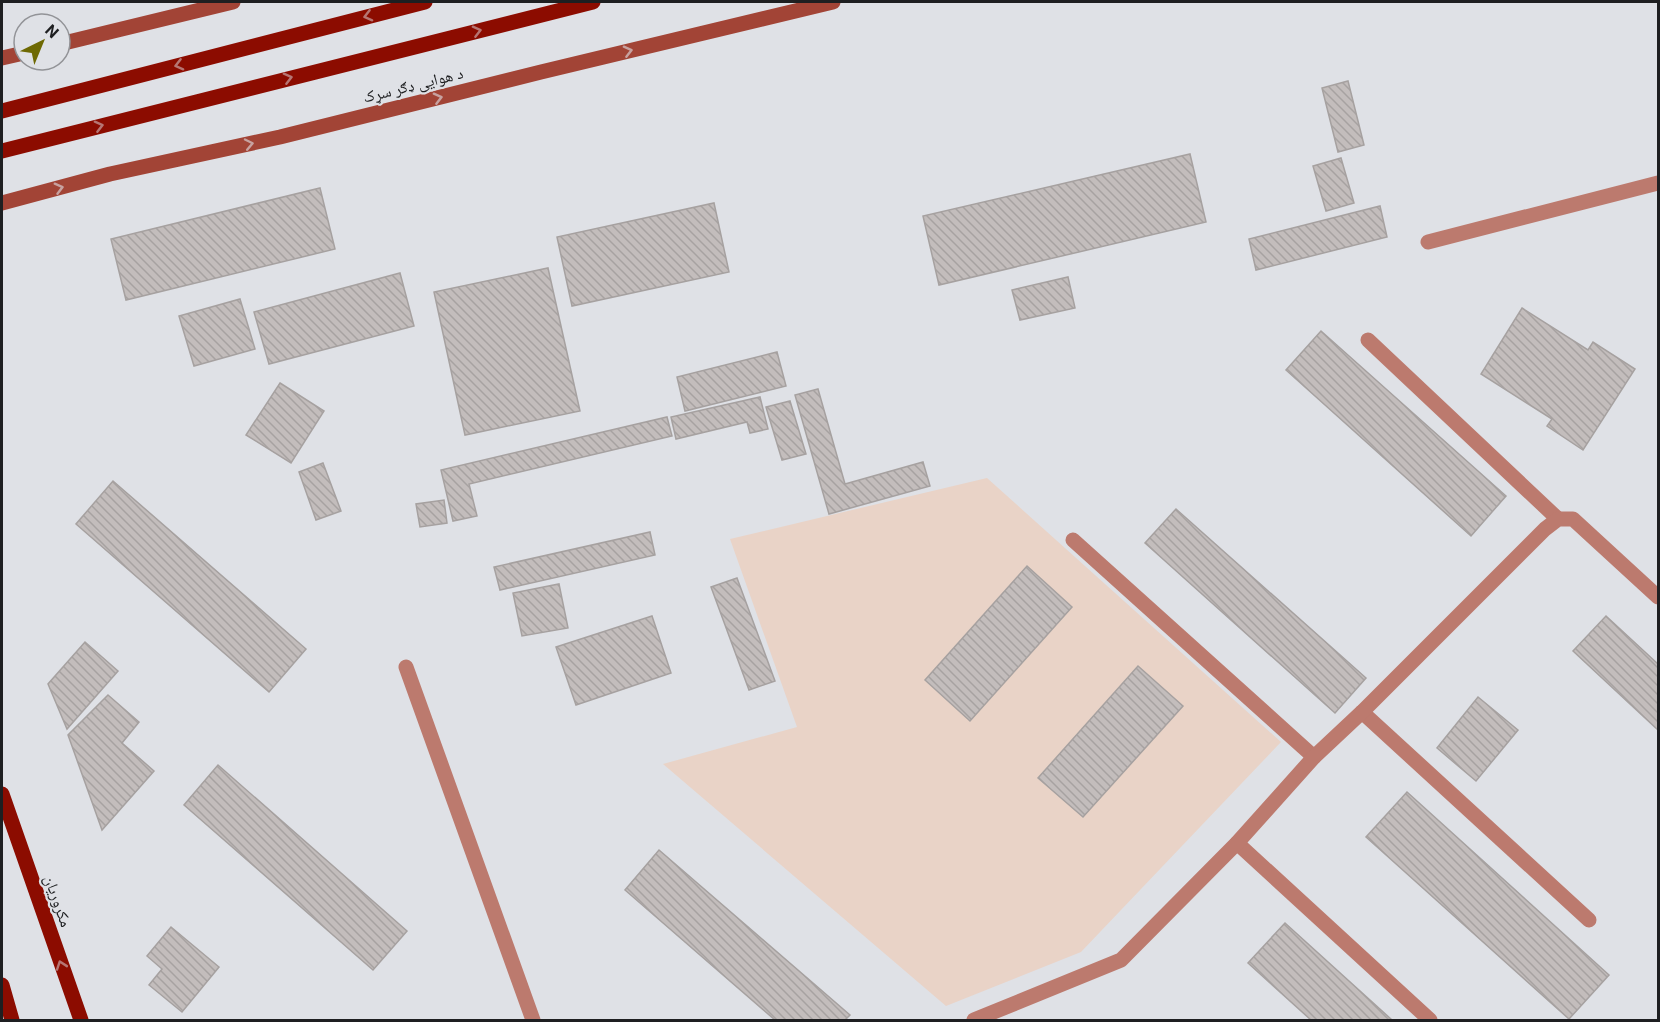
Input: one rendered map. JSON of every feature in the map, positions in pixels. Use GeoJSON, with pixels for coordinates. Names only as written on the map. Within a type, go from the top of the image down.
{"type":"FeatureCollection","features":[{"type":"Feature","properties":{"kind":"main road"},"geometry":{"type":"LineString","coordinates":[[72,41],[233,2]]}},
{"type":"Feature","properties":{"kind":"main road"},"geometry":{"type":"LineString","coordinates":[[2,111],[425,2]]}},
{"type":"Feature","properties":{"kind":"main road"},"geometry":{"type":"LineString","coordinates":[[2,151],[593,2]]}},
{"type":"Feature","properties":{"kind":"main road","name":"د هوایی ډګر سړک"},"geometry":{"type":"LineString","coordinates":[[2,202],[110,174],[280,137],[833,2]]}},
{"type":"Feature","properties":{"kind":"main road","name":"مکروریان"},"geometry":{"type":"LineString","coordinates":[[2,794],[81,1020]]}},
{"type":"Feature","properties":{"kind":"main road"},"geometry":{"type":"LineString","coordinates":[[2,985],[12,1020]]}},
{"type":"Feature","properties":{"kind":"street"},"geometry":{"type":"LineString","coordinates":[[1428,242],[1659,183]]}},
{"type":"Feature","properties":{"kind":"street"},"geometry":{"type":"LineString","coordinates":[[1368,340],[1558,519]]}},
{"type":"Feature","properties":{"kind":"street"},"geometry":{"type":"LineString","coordinates":[[981,1019],[1121,960],[1237,843],[1314,757],[1558,519],[1573,519],[1659,597]]}},
{"type":"Feature","properties":{"kind":"street"},"geometry":{"type":"LineString","coordinates":[[1073,540],[1314,757]]}},
{"type":"Feature","properties":{"kind":"street"},"geometry":{"type":"LineString","coordinates":[[406,667],[533,1020]]}},
{"type":"Feature","properties":{"kind":"street"},"geometry":{"type":"LineString","coordinates":[[1362,712],[1589,920]]}},
{"type":"Feature","properties":{"kind":"street"},"geometry":{"type":"LineString","coordinates":[[1237,843],[1430,1020]]}},
{"type":"Feature","properties":{"kind":"shaded area"},"geometry":{"type":"Polygon","coordinates":[[[987,478],[1281,742],[1081,952],[946,1006],[663,764],[797,727],[730,539],[987,478]]]}},
{"type":"Feature","properties":{"kind":"building"},"geometry":{"type":"Polygon","coordinates":[[[1348,81],[1364,145],[1338,152],[1322,88],[1348,81]]]}},
{"type":"Feature","properties":{"kind":"building"},"geometry":{"type":"Polygon","coordinates":[[[1190,154],[1206,222],[939,285],[923,216],[1190,154]]]}},
{"type":"Feature","properties":{"kind":"building"},"geometry":{"type":"Polygon","coordinates":[[[1341,158],[1354,203],[1326,211],[1313,166],[1341,158]]]}},
{"type":"Feature","properties":{"kind":"building"},"geometry":{"type":"Polygon","coordinates":[[[320,188],[335,249],[126,300],[111,239],[320,188]]]}},
{"type":"Feature","properties":{"kind":"building"},"geometry":{"type":"Polygon","coordinates":[[[714,203],[729,272],[572,306],[557,237],[714,203]]]}},
{"type":"Feature","properties":{"kind":"building"},"geometry":{"type":"Polygon","coordinates":[[[1380,206],[1387,237],[1256,270],[1249,239],[1380,206]]]}},
{"type":"Feature","properties":{"kind":"building"},"geometry":{"type":"Polygon","coordinates":[[[548,268],[580,411],[465,435],[434,292],[548,268]]]}},
{"type":"Feature","properties":{"kind":"building"},"geometry":{"type":"Polygon","coordinates":[[[400,273],[414,326],[269,364],[254,312],[400,273]]]}},
{"type":"Feature","properties":{"kind":"building"},"geometry":{"type":"Polygon","coordinates":[[[1068,277],[1075,308],[1020,320],[1012,290],[1068,277]]]}},
{"type":"Feature","properties":{"kind":"building"},"geometry":{"type":"Polygon","coordinates":[[[240,299],[255,349],[194,366],[179,316],[240,299]]]}},
{"type":"Feature","properties":{"kind":"building"},"geometry":{"type":"Polygon","coordinates":[[[1522,308],[1588,350],[1593,342],[1635,369],[1583,450],[1547,426],[1552,419],[1481,374],[1522,308]]]}},
{"type":"Feature","properties":{"kind":"building"},"geometry":{"type":"Polygon","coordinates":[[[1321,331],[1506,496],[1471,536],[1286,370],[1321,331]]]}},
{"type":"Feature","properties":{"kind":"building"},"geometry":{"type":"Polygon","coordinates":[[[777,352],[786,386],[685,411],[677,377],[777,352]]]}},
{"type":"Feature","properties":{"kind":"building"},"geometry":{"type":"Polygon","coordinates":[[[280,383],[324,411],[291,463],[246,435],[280,383]]]}},
{"type":"Feature","properties":{"kind":"building"},"geometry":{"type":"Polygon","coordinates":[[[818,389],[845,484],[923,462],[930,486],[829,514],[795,395],[818,389]]]}},
{"type":"Feature","properties":{"kind":"building"},"geometry":{"type":"Polygon","coordinates":[[[760,397],[768,429],[750,433],[747,422],[676,439],[671,417],[760,397]]]}},
{"type":"Feature","properties":{"kind":"building"},"geometry":{"type":"Polygon","coordinates":[[[790,401],[806,454],[782,460],[766,407],[790,401]]]}},
{"type":"Feature","properties":{"kind":"building"},"geometry":{"type":"Polygon","coordinates":[[[667,417],[672,436],[469,484],[477,516],[453,521],[441,470],[667,417]]]}},
{"type":"Feature","properties":{"kind":"building"},"geometry":{"type":"Polygon","coordinates":[[[323,463],[341,511],[316,520],[299,472],[323,463]]]}},
{"type":"Feature","properties":{"kind":"building"},"geometry":{"type":"Polygon","coordinates":[[[113,481],[306,649],[269,692],[76,524],[113,481]]]}},
{"type":"Feature","properties":{"kind":"building"},"geometry":{"type":"Polygon","coordinates":[[[444,500],[447,523],[420,527],[416,504],[444,500]]]}},
{"type":"Feature","properties":{"kind":"building"},"geometry":{"type":"Polygon","coordinates":[[[1176,509],[1366,678],[1335,713],[1145,543],[1176,509]]]}},
{"type":"Feature","properties":{"kind":"building"},"geometry":{"type":"Polygon","coordinates":[[[650,532],[655,555],[500,590],[494,567],[650,532]]]}},
{"type":"Feature","properties":{"kind":"building"},"geometry":{"type":"Polygon","coordinates":[[[1027,566],[1072,607],[970,721],[925,680],[1027,566]]]}},
{"type":"Feature","properties":{"kind":"building"},"geometry":{"type":"Polygon","coordinates":[[[737,578],[775,681],[749,690],[711,587],[737,578]]]}},
{"type":"Feature","properties":{"kind":"building"},"geometry":{"type":"Polygon","coordinates":[[[559,584],[568,628],[522,636],[513,593],[559,584]]]}},
{"type":"Feature","properties":{"kind":"building"},"geometry":{"type":"Polygon","coordinates":[[[652,616],[671,673],[576,705],[556,647],[652,616]]]}},
{"type":"Feature","properties":{"kind":"building"},"geometry":{"type":"Polygon","coordinates":[[[1606,616],[1658,664],[1658,730],[1573,651],[1606,616]]]}},
{"type":"Feature","properties":{"kind":"building"},"geometry":{"type":"Polygon","coordinates":[[[85,642],[118,671],[67,729],[48,684],[85,642]]]}},
{"type":"Feature","properties":{"kind":"building"},"geometry":{"type":"Polygon","coordinates":[[[1138,666],[1183,706],[1083,817],[1038,778],[1138,666]]]}},
{"type":"Feature","properties":{"kind":"building"},"geometry":{"type":"Polygon","coordinates":[[[108,695],[139,722],[122,743],[154,771],[102,830],[68,735],[108,695]]]}},
{"type":"Feature","properties":{"kind":"building"},"geometry":{"type":"Polygon","coordinates":[[[1478,697],[1518,730],[1476,781],[1437,748],[1478,697]]]}},
{"type":"Feature","properties":{"kind":"building"},"geometry":{"type":"Polygon","coordinates":[[[218,765],[407,931],[373,970],[184,805],[218,765]]]}},
{"type":"Feature","properties":{"kind":"building"},"geometry":{"type":"Polygon","coordinates":[[[1407,792],[1609,975],[1569,1019],[1366,837],[1407,792]]]}},
{"type":"Feature","properties":{"kind":"building"},"geometry":{"type":"Polygon","coordinates":[[[659,850],[850,1015],[845,1020],[775,1020],[625,890],[659,850]]]}},
{"type":"Feature","properties":{"kind":"building"},"geometry":{"type":"Polygon","coordinates":[[[1285,923],[1392,1020],[1311,1020],[1248,963],[1285,923]]]}},
{"type":"Feature","properties":{"kind":"building"},"geometry":{"type":"Polygon","coordinates":[[[171,927],[219,967],[182,1012],[149,985],[162,969],[147,956],[171,927]]]}}]}
